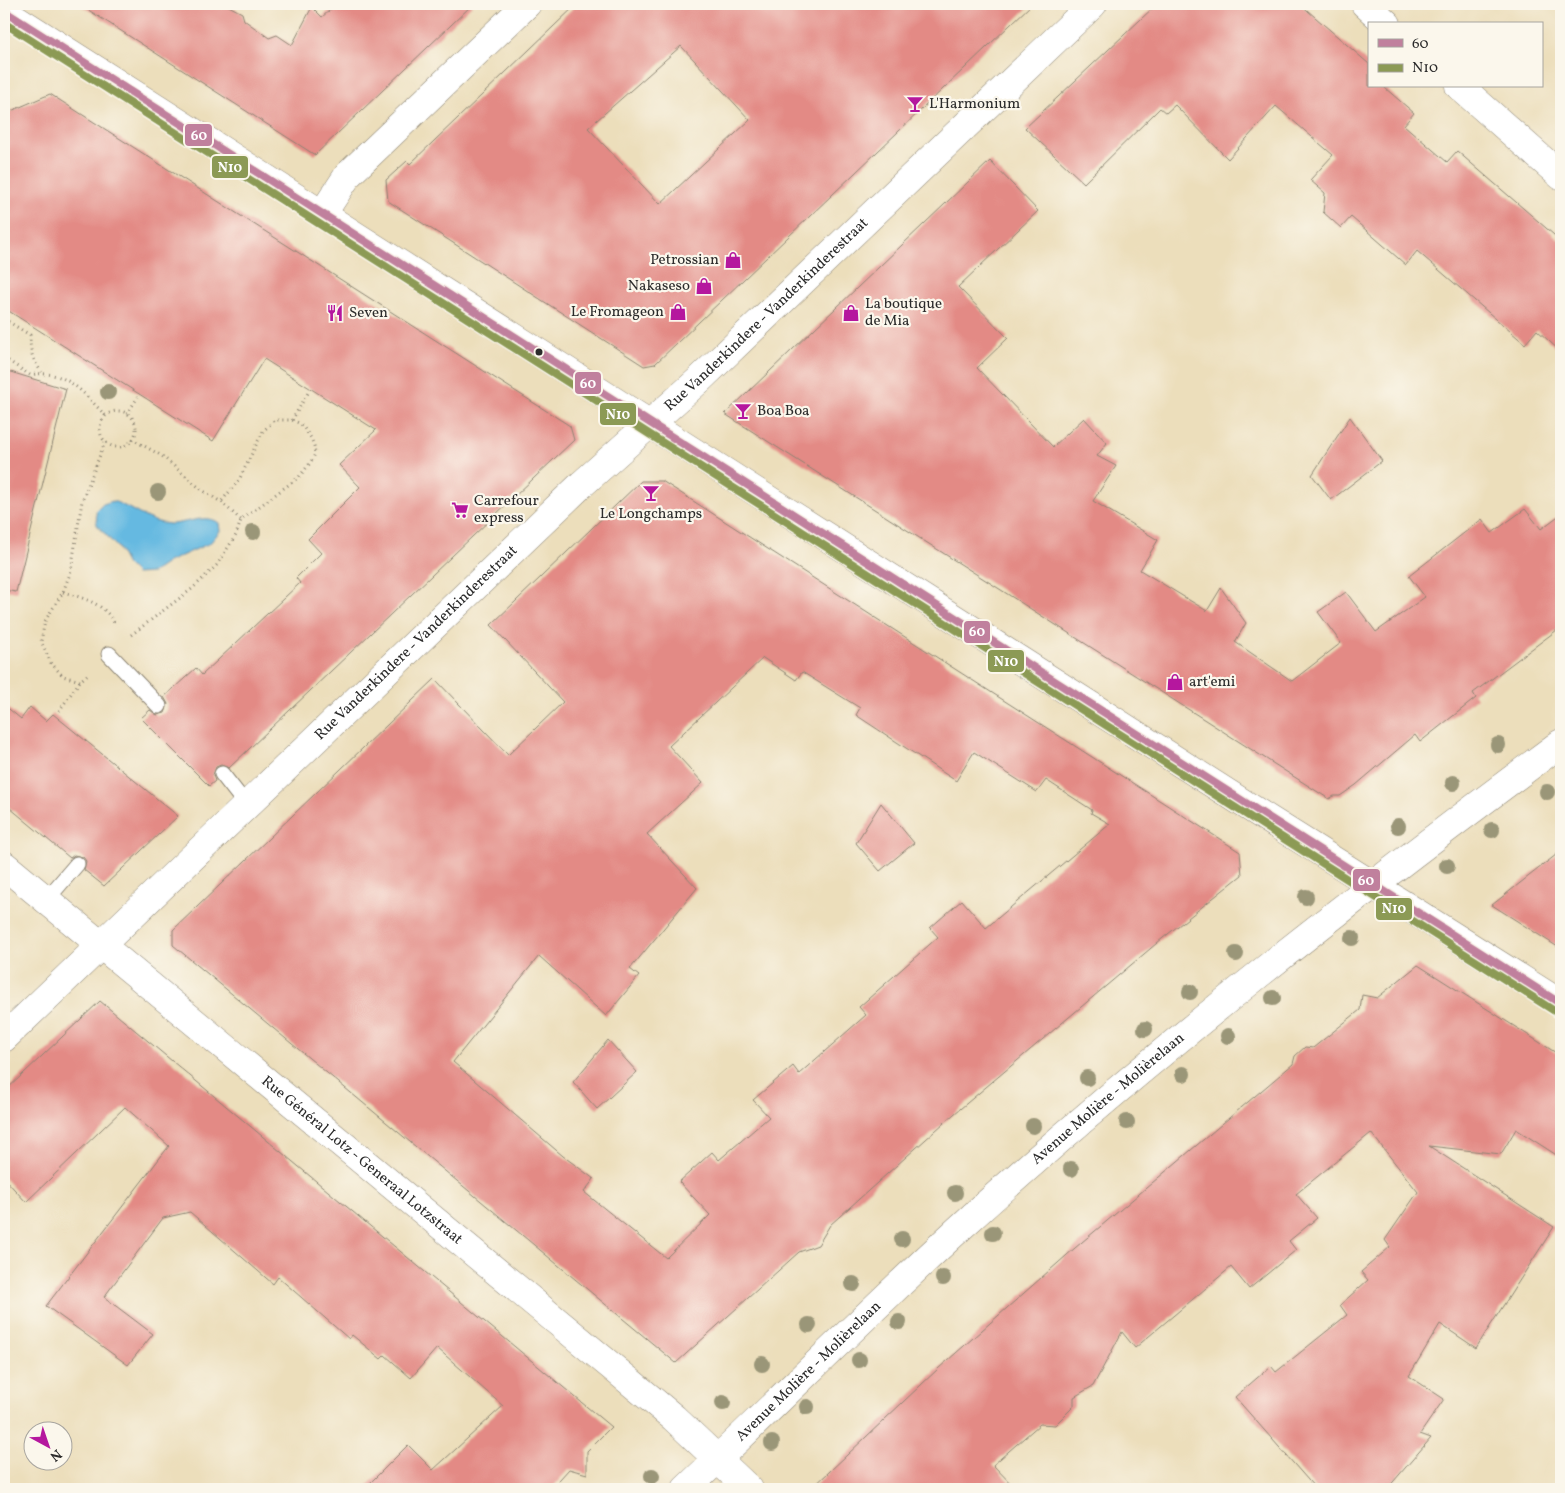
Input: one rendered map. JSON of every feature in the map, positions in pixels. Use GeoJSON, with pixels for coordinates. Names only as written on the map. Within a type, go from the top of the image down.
{"type":"FeatureCollection","features":[{"type":"Feature","properties":{"kind":"street"},"geometry":{"type":"LineString","coordinates":[[322,213],[348,176],[527,4]]}},
{"type":"Feature","properties":{"kind":"street","name":"Rue Vanderkindere - Vanderkinderestraat"},"geometry":{"type":"LineString","coordinates":[[4,1038],[581,485],[713,366],[1093,4]]}},
{"type":"Feature","properties":{"kind":"street"},"geometry":{"type":"LineString","coordinates":[[1365,4],[1386,22]]}},
{"type":"Feature","properties":{"kind":"street"},"geometry":{"type":"LineString","coordinates":[[4,11],[1561,1004]]}},
{"type":"Feature","properties":{"kind":"street"},"geometry":{"type":"LineString","coordinates":[[1461,88],[1561,176]]}},
{"type":"Feature","properties":{"kind":"street","name":"Avenue Molière - Molièrelaan"},"geometry":{"type":"LineString","coordinates":[[686,1489],[962,1226],[1205,1018],[1374,885],[1561,743]]}},
{"type":"Feature","properties":{"kind":"street","name":"Rue Général Lotz - Generaal Lotzstraat"},"geometry":{"type":"LineString","coordinates":[[4,864],[674,1418],[749,1489]]}},
{"type":"Feature","properties":{"kind":"lane"},"geometry":{"type":"LineString","coordinates":[[110,654],[159,706]]}},
{"type":"Feature","properties":{"kind":"lane"},"geometry":{"type":"LineString","coordinates":[[222,774],[247,806]]}},
{"type":"Feature","properties":{"kind":"lane"},"geometry":{"type":"LineString","coordinates":[[47,899],[78,864]]}},
{"type":"Feature","properties":{"kind":"path"},"geometry":{"type":"LineString","coordinates":[[4,319],[30,335],[30,352],[35,364],[43,372],[68,380],[106,416]]}},
{"type":"Feature","properties":{"kind":"path"},"geometry":{"type":"LineString","coordinates":[[4,358],[30,375],[43,372]]}},
{"type":"Feature","properties":{"kind":"path"},"geometry":{"type":"LineString","coordinates":[[292,420],[308,393]]}},
{"type":"Feature","properties":{"kind":"path"},"geometry":{"type":"LineString","coordinates":[[127,414],[138,398]]}},
{"type":"Feature","properties":{"kind":"path"},"geometry":{"type":"LineString","coordinates":[[117,411],[127,414],[135,422],[135,434],[128,444],[116,447],[105,442],[100,431],[102,420],[106,416],[117,411]]}},
{"type":"Feature","properties":{"kind":"path"},"geometry":{"type":"LineString","coordinates":[[129,637],[192,589],[217,565],[236,535],[241,520],[299,477],[312,462],[315,454],[311,438],[300,424],[292,420],[275,420],[263,432],[240,480],[221,502]]}},
{"type":"Feature","properties":{"kind":"path"},"geometry":{"type":"LineString","coordinates":[[132,439],[162,456],[241,520]]}},
{"type":"Feature","properties":{"kind":"path"},"geometry":{"type":"LineString","coordinates":[[59,711],[80,681],[63,676],[51,663],[41,641],[45,621],[63,592],[71,571],[82,501],[105,442]]}},
{"type":"Feature","properties":{"kind":"path"},"geometry":{"type":"LineString","coordinates":[[63,592],[86,598],[100,606],[116,628]]}},
{"type":"Feature","properties":{"kind":"water"},"geometry":{"type":"Polygon","coordinates":[[[113,501],[162,523],[176,524],[202,519],[214,520],[219,523],[220,531],[210,543],[168,562],[152,573],[136,574],[127,565],[118,548],[97,525],[96,511],[103,504],[113,501]]]}},
{"type":"Feature","properties":{"kind":"building"},"geometry":{"type":"Polygon","coordinates":[[[79,4],[225,4],[242,13],[244,20],[269,38],[277,35],[292,45],[312,7],[322,17],[337,4],[473,4],[315,155],[79,4]]]}},
{"type":"Feature","properties":{"kind":"building"},"geometry":{"type":"Polygon","coordinates":[[[577,4],[1032,4],[655,364],[644,366],[388,201],[386,180],[407,161],[410,164],[577,4]],[[681,46],[588,128],[660,204],[750,120],[681,46]]]}},
{"type":"Feature","properties":{"kind":"building"},"geometry":{"type":"Polygon","coordinates":[[[1157,4],[1300,4],[1368,63],[1368,88],[1385,88],[1414,113],[1404,125],[1447,162],[1457,151],[1561,241],[1561,352],[1537,330],[1525,344],[1417,251],[1406,265],[1351,217],[1341,228],[1323,212],[1325,193],[1310,180],[1333,155],[1276,106],[1228,159],[1175,105],[1166,113],[1160,108],[1084,183],[1025,128],[1157,4]]]}},
{"type":"Feature","properties":{"kind":"building"},"geometry":{"type":"Polygon","coordinates":[[[50,94],[570,426],[574,440],[229,768],[221,765],[216,767],[213,775],[215,781],[209,786],[141,718],[150,710],[157,715],[165,713],[168,704],[164,697],[196,668],[202,675],[300,583],[296,578],[321,553],[308,539],[360,487],[339,465],[376,430],[264,359],[213,441],[4,308],[4,114],[50,94]]]}},
{"type":"Feature","properties":{"kind":"building"},"geometry":{"type":"Polygon","coordinates":[[[990,161],[1038,211],[958,287],[1008,338],[977,368],[1053,447],[1084,418],[1107,443],[1097,456],[1116,466],[1093,501],[1158,540],[1140,570],[1207,611],[1221,588],[1246,623],[1235,642],[1292,681],[1341,643],[1318,612],[1346,592],[1376,632],[1425,597],[1409,576],[1482,519],[1492,533],[1525,509],[1541,529],[1561,514],[1561,627],[1473,693],[1476,698],[1420,742],[1415,735],[1356,785],[1340,796],[1334,796],[1329,799],[725,414],[990,161]]]}},
{"type":"Feature","properties":{"kind":"building"},"geometry":{"type":"Polygon","coordinates":[[[4,370],[66,389],[16,592],[4,590],[4,370]]]}},
{"type":"Feature","properties":{"kind":"building"},"geometry":{"type":"Polygon","coordinates":[[[1350,417],[1382,461],[1331,500],[1312,475],[1350,417]]]}},
{"type":"Feature","properties":{"kind":"building"},"geometry":{"type":"Polygon","coordinates":[[[641,481],[662,481],[1240,852],[1242,875],[1163,938],[954,1114],[830,1225],[818,1245],[799,1252],[676,1363],[173,945],[173,930],[435,679],[508,755],[563,702],[491,625],[641,481]],[[763,658],[669,746],[703,783],[647,834],[697,888],[630,969],[639,976],[606,1016],[539,956],[453,1062],[563,1156],[594,1179],[584,1192],[666,1258],[710,1215],[679,1182],[712,1152],[719,1160],[769,1117],[753,1100],[793,1066],[799,1074],[866,1015],[859,1007],[938,937],[930,928],[962,900],[986,928],[1110,824],[1091,813],[1092,810],[1046,780],[1037,792],[974,752],[956,781],[856,715],[860,708],[802,672],[796,680],[763,658]]]}},
{"type":"Feature","properties":{"kind":"building"},"geometry":{"type":"Polygon","coordinates":[[[4,705],[21,719],[30,707],[46,721],[53,714],[178,816],[104,886],[84,870],[86,861],[83,857],[74,855],[70,858],[4,803],[4,705]]]}},
{"type":"Feature","properties":{"kind":"building"},"geometry":{"type":"Polygon","coordinates":[[[881,803],[914,843],[880,871],[856,843],[881,803]]]}},
{"type":"Feature","properties":{"kind":"building"},"geometry":{"type":"Polygon","coordinates":[[[1561,851],[1561,949],[1492,905],[1561,851]]]}},
{"type":"Feature","properties":{"kind":"building"},"geometry":{"type":"Polygon","coordinates":[[[1418,965],[1561,1056],[1561,1158],[1516,1129],[1501,1154],[1429,1146],[1554,1227],[1476,1348],[1440,1324],[1409,1376],[1444,1399],[1420,1434],[1431,1438],[1387,1489],[1316,1489],[1235,1397],[1271,1366],[1276,1372],[1347,1315],[1340,1305],[1368,1280],[1361,1272],[1390,1247],[1385,1240],[1418,1192],[1371,1133],[1296,1194],[1317,1218],[1289,1241],[1296,1250],[1249,1289],[1231,1267],[1135,1348],[1122,1332],[1093,1386],[1074,1397],[1074,1406],[1055,1425],[1040,1424],[993,1465],[1016,1489],[811,1489],[939,1368],[1075,1248],[1293,1064],[1295,1056],[1305,1047],[1313,1048],[1360,1010],[1362,995],[1377,998],[1418,965]]]}},
{"type":"Feature","properties":{"kind":"building"},"geometry":{"type":"Polygon","coordinates":[[[100,1001],[611,1427],[587,1451],[587,1474],[569,1469],[551,1489],[364,1489],[408,1445],[433,1470],[503,1406],[437,1348],[411,1378],[385,1355],[381,1359],[352,1335],[349,1339],[278,1277],[273,1284],[190,1212],[163,1218],[104,1297],[153,1334],[128,1365],[46,1306],[169,1146],[125,1107],[26,1202],[4,1178],[4,1092],[100,1001]]]}},
{"type":"Feature","properties":{"kind":"building"},"geometry":{"type":"Polygon","coordinates":[[[608,1040],[637,1072],[597,1109],[573,1082],[608,1040]]]}},
{"type":"Feature","properties":{"kind":"transit line","name":"60"},"geometry":{"type":"LineString","coordinates":[[4,11],[1561,1004]]}},
{"type":"Feature","properties":{"kind":"transit line","name":"N10"},"geometry":{"type":"LineString","coordinates":[[4,23],[1556,1012]]}},
{"type":"Feature","properties":{"kind":"place","name":"L'Harmonium"},"geometry":{"type":"Point","coordinates":[915,104]}},
{"type":"Feature","properties":{"kind":"place","name":"Petrossian"},"geometry":{"type":"Point","coordinates":[733,260]}},
{"type":"Feature","properties":{"kind":"place","name":"Nakaseso"},"geometry":{"type":"Point","coordinates":[704,286]}},
{"type":"Feature","properties":{"kind":"place","name":"Le Fromageon"},"geometry":{"type":"Point","coordinates":[678,312]}},
{"type":"Feature","properties":{"kind":"place","name":"Seven"},"geometry":{"type":"Point","coordinates":[335,313]}},
{"type":"Feature","properties":{"kind":"place","name":"La boutique de Mia"},"geometry":{"type":"Point","coordinates":[851,313]}},
{"type":"Feature","properties":{"kind":"place","name":"Boa Boa"},"geometry":{"type":"Point","coordinates":[743,411]}},
{"type":"Feature","properties":{"kind":"place","name":"Le Longchamps"},"geometry":{"type":"Point","coordinates":[651,493]}},
{"type":"Feature","properties":{"kind":"place","name":"Carrefour express"},"geometry":{"type":"Point","coordinates":[460,510]}},
{"type":"Feature","properties":{"kind":"place","name":"art'emi"},"geometry":{"type":"Point","coordinates":[1175,682]}}]}
